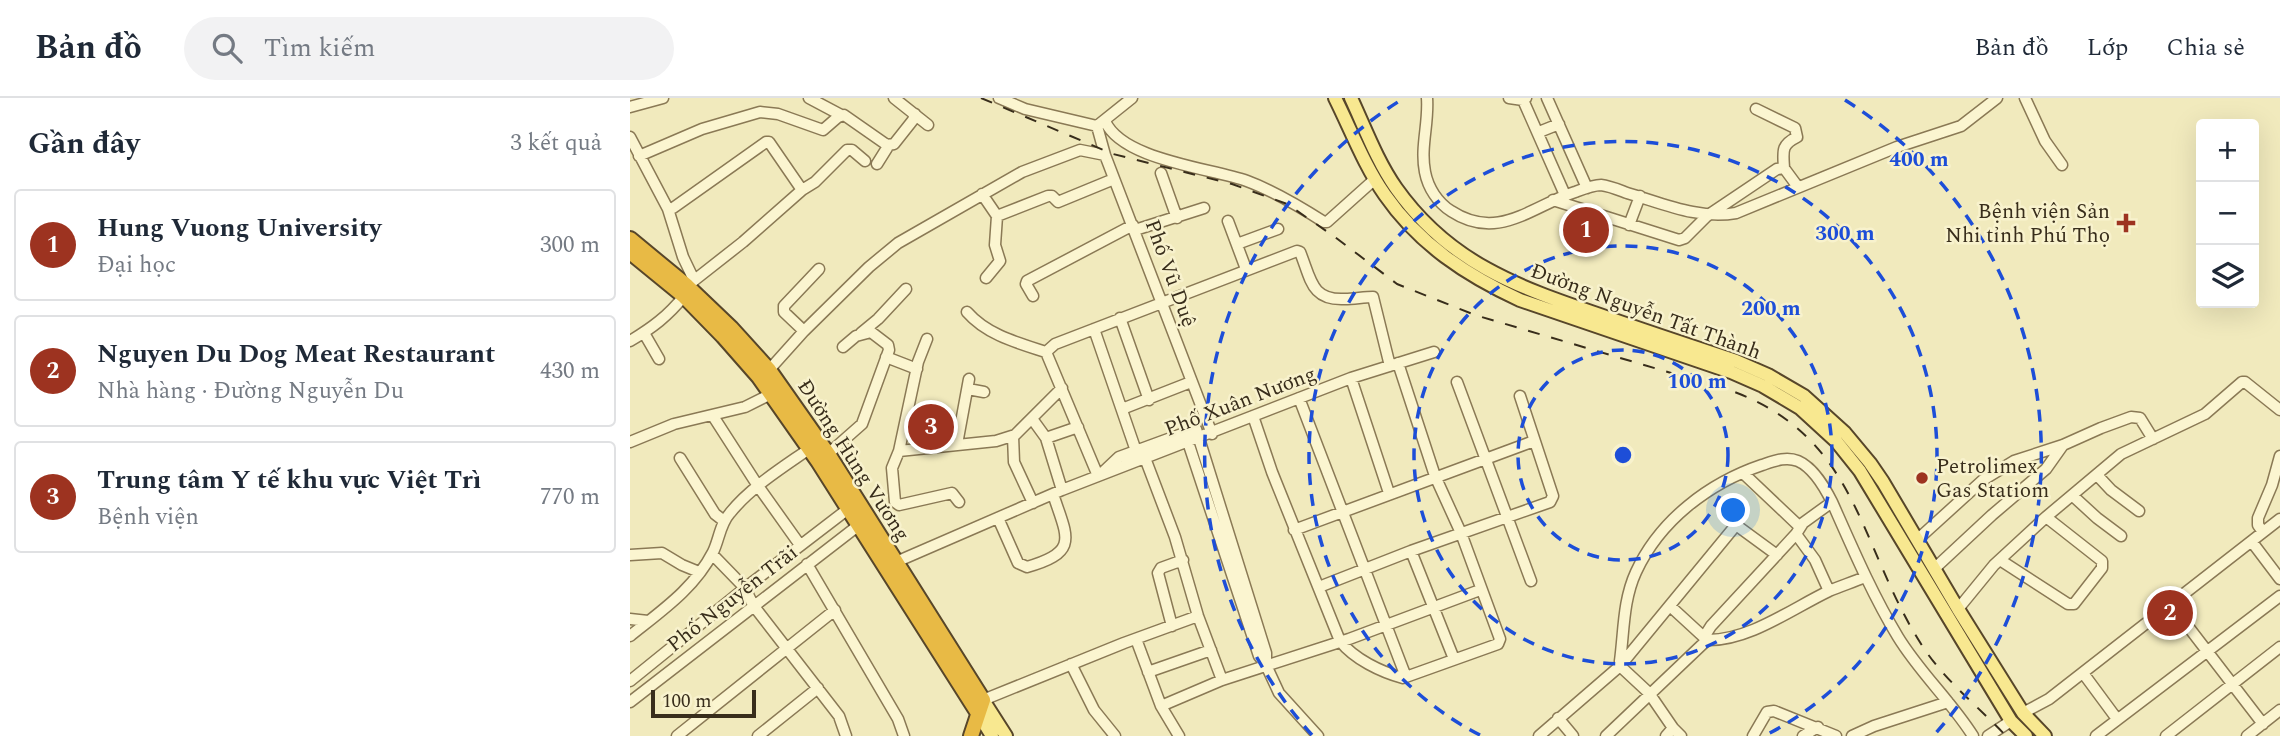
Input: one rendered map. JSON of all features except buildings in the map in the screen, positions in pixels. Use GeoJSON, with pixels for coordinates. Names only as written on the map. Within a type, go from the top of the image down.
{"type":"FeatureCollection","features":[{"type":"Feature","properties":{"kind":"highway","name":"Đường Hùng Vương"},"geometry":{"type":"LineString","coordinates":[[630,239],[688,287],[731,328],[769,370],[828,454],[896,562],[980,706]]}},
{"type":"Feature","properties":{"kind":"highway","name":"Đường Hùng Vương"},"geometry":{"type":"LineString","coordinates":[[630,252],[688,287],[771,394],[980,706]]}},
{"type":"Feature","properties":{"kind":"highway"},"geometry":{"type":"LineString","coordinates":[[971,736],[980,706]]}},
{"type":"Feature","properties":{"kind":"main road","name":"Đường Nguyễn Tất Thành"},"geometry":{"type":"LineString","coordinates":[[1335,98],[1375,179],[1407,222],[1448,260],[1494,281],[1736,361],[1768,375],[1804,396],[1832,420],[1870,463],[1934,569],[1953,612],[2011,721],[2026,736]]}},
{"type":"Feature","properties":{"kind":"main road","name":"Đường Nguyễn Tất Thành"},"geometry":{"type":"LineString","coordinates":[[1351,98],[1382,166],[1416,214],[1445,241],[1520,300],[1731,372],[1763,386],[1800,408],[1836,441],[1860,471],[2023,713],[2045,736]]}},
{"type":"Feature","properties":{"kind":"main road","name":"Đường Hùng Vương"},"geometry":{"type":"LineString","coordinates":[[980,706],[992,736]]}},
{"type":"Feature","properties":{"kind":"main road","name":"Đường Hùng Vương"},"geometry":{"type":"LineString","coordinates":[[980,706],[1006,736]]}},
{"type":"Feature","properties":{"kind":"street"},"geometry":{"type":"LineString","coordinates":[[630,107],[663,98]]}},
{"type":"Feature","properties":{"kind":"street"},"geometry":{"type":"LineString","coordinates":[[809,98],[887,145],[894,144],[915,114]]}},
{"type":"Feature","properties":{"kind":"street"},"geometry":{"type":"LineString","coordinates":[[894,98],[928,125]]}},
{"type":"Feature","properties":{"kind":"street"},"geometry":{"type":"LineString","coordinates":[[999,98],[1025,109],[1101,123],[1149,155],[1252,183],[1288,200],[1324,222],[1375,179]]}},
{"type":"Feature","properties":{"kind":"street"},"geometry":{"type":"LineString","coordinates":[[1101,123],[1132,98]]}},
{"type":"Feature","properties":{"kind":"street"},"geometry":{"type":"LineString","coordinates":[[1427,98],[1428,120],[1423,156],[1425,176],[1434,196],[1447,209],[1465,220],[1480,223],[1501,223],[1527,215],[1552,200],[1600,185],[1707,216],[1736,213],[1897,147],[1961,126],[1994,99]]}},
{"type":"Feature","properties":{"kind":"street"},"geometry":{"type":"LineString","coordinates":[[1509,98],[1525,99],[1565,195]]}},
{"type":"Feature","properties":{"kind":"street"},"geometry":{"type":"LineString","coordinates":[[1547,98],[1587,188]]}},
{"type":"Feature","properties":{"kind":"street"},"geometry":{"type":"LineString","coordinates":[[2025,98],[2045,141],[2062,165]]}},
{"type":"Feature","properties":{"kind":"street"},"geometry":{"type":"LineString","coordinates":[[1756,109],[1798,132],[1785,146],[1784,168],[1798,187]]}},
{"type":"Feature","properties":{"kind":"street"},"geometry":{"type":"LineString","coordinates":[[639,156],[702,129],[760,112],[778,114],[823,130],[841,115]]}},
{"type":"Feature","properties":{"kind":"street","name":"Phố Vũ Duệ"},"geometry":{"type":"LineString","coordinates":[[1101,123],[1105,155],[1210,429]]}},
{"type":"Feature","properties":{"kind":"street"},"geometry":{"type":"LineString","coordinates":[[1539,132],[1559,124]]}},
{"type":"Feature","properties":{"kind":"street"},"geometry":{"type":"LineString","coordinates":[[630,136],[668,209],[683,257],[688,287]]}},
{"type":"Feature","properties":{"kind":"street"},"geometry":{"type":"LineString","coordinates":[[668,209],[766,142],[769,142],[802,190]]}},
{"type":"Feature","properties":{"kind":"street"},"geometry":{"type":"LineString","coordinates":[[877,164],[887,145]]}},
{"type":"Feature","properties":{"kind":"street"},"geometry":{"type":"LineString","coordinates":[[630,341],[670,313],[688,287],[802,190],[815,182],[847,150],[852,150],[865,161]]}},
{"type":"Feature","properties":{"kind":"street"},"geometry":{"type":"LineString","coordinates":[[769,370],[804,331],[891,248],[1022,172],[1080,150],[1105,155]]}},
{"type":"Feature","properties":{"kind":"street"},"geometry":{"type":"LineString","coordinates":[[1552,200],[1679,240],[1685,238],[1707,216],[1777,169],[1784,168]]}},
{"type":"Feature","properties":{"kind":"street"},"geometry":{"type":"LineString","coordinates":[[1161,173],[1177,218]]}},
{"type":"Feature","properties":{"kind":"street"},"geometry":{"type":"LineString","coordinates":[[997,216],[1026,202],[1048,196],[1058,202],[1114,179]]}},
{"type":"Feature","properties":{"kind":"street"},"geometry":{"type":"LineString","coordinates":[[982,194],[997,216],[995,245],[1000,261],[986,278]]}},
{"type":"Feature","properties":{"kind":"street"},"geometry":{"type":"LineString","coordinates":[[1629,225],[1640,197]]}},
{"type":"Feature","properties":{"kind":"street"},"geometry":{"type":"LineString","coordinates":[[1033,296],[1027,281],[1134,228],[1177,218],[1204,208]]}},
{"type":"Feature","properties":{"kind":"street"},"geometry":{"type":"LineString","coordinates":[[1228,222],[1246,269]]}},
{"type":"Feature","properties":{"kind":"street"},"geometry":{"type":"LineString","coordinates":[[1237,244],[1278,229]]}},
{"type":"Feature","properties":{"kind":"street"},"geometry":{"type":"LineString","coordinates":[[1046,352],[1055,344],[1297,251],[1300,252],[1313,285],[1323,297],[1373,297],[1435,476],[1461,533],[1500,642],[1406,677],[1398,677],[1364,661],[1345,648],[1294,530],[1253,416]]}},
{"type":"Feature","properties":{"kind":"street"},"geometry":{"type":"LineString","coordinates":[[804,331],[784,312],[784,306],[819,268]]}},
{"type":"Feature","properties":{"kind":"street"},"geometry":{"type":"LineString","coordinates":[[844,347],[860,335],[906,289]]}},
{"type":"Feature","properties":{"kind":"street"},"geometry":{"type":"LineString","coordinates":[[967,312],[973,319],[1002,337],[1046,352],[1098,476]]}},
{"type":"Feature","properties":{"kind":"street"},"geometry":{"type":"LineString","coordinates":[[1120,318],[1149,400]]}},
{"type":"Feature","properties":{"kind":"street"},"geometry":{"type":"LineString","coordinates":[[1094,329],[1136,451]]}},
{"type":"Feature","properties":{"kind":"street"},"geometry":{"type":"LineString","coordinates":[[828,454],[862,424],[887,357],[889,347],[874,332],[860,335]]}},
{"type":"Feature","properties":{"kind":"street"},"geometry":{"type":"LineString","coordinates":[[644,333],[659,359]]}},
{"type":"Feature","properties":{"kind":"street"},"geometry":{"type":"LineString","coordinates":[[927,338],[916,369],[899,451],[894,459],[892,473],[896,503],[919,502],[952,494],[959,502]]}},
{"type":"Feature","properties":{"kind":"street","name":"Phố Xuân Nương"},"geometry":{"type":"LineString","coordinates":[[1098,476],[1116,459],[1136,451],[1253,416],[1351,379],[1434,352]]}},
{"type":"Feature","properties":{"kind":"street"},"geometry":{"type":"LineString","coordinates":[[887,357],[916,369]]}},
{"type":"Feature","properties":{"kind":"street"},"geometry":{"type":"LineString","coordinates":[[1351,379],[1389,493]]}},
{"type":"Feature","properties":{"kind":"street"},"geometry":{"type":"LineString","coordinates":[[1122,409],[1191,382]]}},
{"type":"Feature","properties":{"kind":"street"},"geometry":{"type":"LineString","coordinates":[[1457,382],[1531,581]]}},
{"type":"Feature","properties":{"kind":"street"},"geometry":{"type":"LineString","coordinates":[[1953,612],[2000,560],[2121,454],[2205,414],[2242,382],[2280,410]]}},
{"type":"Feature","properties":{"kind":"street"},"geometry":{"type":"LineString","coordinates":[[957,444],[969,384],[984,392]]}},
{"type":"Feature","properties":{"kind":"street"},"geometry":{"type":"LineString","coordinates":[[899,451],[996,441],[1013,436],[1033,420],[1062,388]]}},
{"type":"Feature","properties":{"kind":"street"},"geometry":{"type":"LineString","coordinates":[[630,442],[674,424],[745,407],[771,394]]}},
{"type":"Feature","properties":{"kind":"street"},"geometry":{"type":"LineString","coordinates":[[1319,586],[1550,502],[1552,498],[1520,396]]}},
{"type":"Feature","properties":{"kind":"street"},"geometry":{"type":"LineString","coordinates":[[1299,398],[1406,677]]}},
{"type":"Feature","properties":{"kind":"street"},"geometry":{"type":"LineString","coordinates":[[713,416],[800,545]]}},
{"type":"Feature","properties":{"kind":"street"},"geometry":{"type":"LineString","coordinates":[[1917,540],[1983,480],[2014,461],[2136,416],[2153,439]]}},
{"type":"Feature","properties":{"kind":"street"},"geometry":{"type":"LineString","coordinates":[[998,519],[1018,563],[1027,567],[1048,561],[1063,548],[1068,537],[1046,438],[1033,420]]}},
{"type":"Feature","properties":{"kind":"street"},"geometry":{"type":"LineString","coordinates":[[1046,438],[1078,427]]}},
{"type":"Feature","properties":{"kind":"street"},"geometry":{"type":"LineString","coordinates":[[1192,435],[1266,653],[1266,665],[1279,693],[1318,736]]}},
{"type":"Feature","properties":{"kind":"street","name":"Phố Xuân Nương"},"geometry":{"type":"LineString","coordinates":[[896,562],[1058,492],[1145,458],[1192,435]]}},
{"type":"Feature","properties":{"kind":"street"},"geometry":{"type":"LineString","coordinates":[[1013,436],[1014,462],[1033,503]]}},
{"type":"Feature","properties":{"kind":"street"},"geometry":{"type":"LineString","coordinates":[[1294,530],[1341,510],[1534,441]]}},
{"type":"Feature","properties":{"kind":"street"},"geometry":{"type":"LineString","coordinates":[[1934,569],[2046,469],[2063,445]]}},
{"type":"Feature","properties":{"kind":"street"},"geometry":{"type":"LineString","coordinates":[[630,636],[676,601],[712,554],[730,512],[758,486],[809,449]]}},
{"type":"Feature","properties":{"kind":"street"},"geometry":{"type":"LineString","coordinates":[[2263,532],[2258,518],[2272,485],[2280,456]]}},
{"type":"Feature","properties":{"kind":"street"},"geometry":{"type":"LineString","coordinates":[[680,458],[715,513],[724,521]]}},
{"type":"Feature","properties":{"kind":"street"},"geometry":{"type":"LineString","coordinates":[[1145,458],[1183,560],[1198,616],[1222,680]]}},
{"type":"Feature","properties":{"kind":"street"},"geometry":{"type":"LineString","coordinates":[[1620,666],[1627,602],[1632,583],[1645,555],[1659,535],[1695,499],[1715,486],[1781,459],[1797,460],[1823,484],[1865,577],[1899,638],[1973,736]]}},
{"type":"Feature","properties":{"kind":"street"},"geometry":{"type":"LineString","coordinates":[[1743,473],[1798,531],[1829,591]]}},
{"type":"Feature","properties":{"kind":"street"},"geometry":{"type":"LineString","coordinates":[[2097,475],[2111,490],[2139,511]]}},
{"type":"Feature","properties":{"kind":"street"},"geometry":{"type":"LineString","coordinates":[[2073,496],[2121,536]]}},
{"type":"Feature","properties":{"kind":"street"},"geometry":{"type":"LineString","coordinates":[[1606,736],[1706,638],[1711,626],[1798,531],[1832,502]]}},
{"type":"Feature","properties":{"kind":"street","name":"Phố Nguyễn Trãi"},"geometry":{"type":"LineString","coordinates":[[630,681],[848,509]]}},
{"type":"Feature","properties":{"kind":"street"},"geometry":{"type":"LineString","coordinates":[[1726,514],[1736,525],[1777,555]]}},
{"type":"Feature","properties":{"kind":"street"},"geometry":{"type":"LineString","coordinates":[[2000,560],[2068,604],[2074,604],[2102,568],[2102,561],[2046,517]]}},
{"type":"Feature","properties":{"kind":"street"},"geometry":{"type":"LineString","coordinates":[[2023,713],[2049,699],[2280,519]]}},
{"type":"Feature","properties":{"kind":"street","name":"Phố Nguyễn Trãi"},"geometry":{"type":"LineString","coordinates":[[630,702],[859,525]]}},
{"type":"Feature","properties":{"kind":"street"},"geometry":{"type":"LineString","coordinates":[[1539,736],[1620,666],[1736,525]]}},
{"type":"Feature","properties":{"kind":"street"},"geometry":{"type":"LineString","coordinates":[[2252,542],[2280,579]]}},
{"type":"Feature","properties":{"kind":"street"},"geometry":{"type":"LineString","coordinates":[[1411,551],[1454,659]]}},
{"type":"Feature","properties":{"kind":"street"},"geometry":{"type":"LineString","coordinates":[[630,555],[663,553],[699,572]]}},
{"type":"Feature","properties":{"kind":"street"},"geometry":{"type":"LineString","coordinates":[[712,554],[745,588],[753,605],[839,716],[846,736]]}},
{"type":"Feature","properties":{"kind":"street"},"geometry":{"type":"LineString","coordinates":[[1172,626],[1158,573],[1161,568],[1183,560]]}},
{"type":"Feature","properties":{"kind":"street"},"geometry":{"type":"LineString","coordinates":[[807,564],[898,719],[904,736]]}},
{"type":"Feature","properties":{"kind":"street"},"geometry":{"type":"LineString","coordinates":[[1670,606],[1706,638],[1718,640],[1787,615],[1829,591],[1865,577]]}},
{"type":"Feature","properties":{"kind":"street"},"geometry":{"type":"LineString","coordinates":[[1161,706],[1222,680],[1480,590]]}},
{"type":"Feature","properties":{"kind":"street"},"geometry":{"type":"LineString","coordinates":[[2096,736],[2280,596]]}},
{"type":"Feature","properties":{"kind":"street"},"geometry":{"type":"LineString","coordinates":[[2170,603],[2233,685],[2266,722],[2266,736]]}},
{"type":"Feature","properties":{"kind":"street"},"geometry":{"type":"LineString","coordinates":[[677,736],[835,610]]}},
{"type":"Feature","properties":{"kind":"street"},"geometry":{"type":"LineString","coordinates":[[980,706],[1071,664],[1198,616]]}},
{"type":"Feature","properties":{"kind":"street"},"geometry":{"type":"LineString","coordinates":[[630,619],[648,621]]}},
{"type":"Feature","properties":{"kind":"street"},"geometry":{"type":"LineString","coordinates":[[1136,639],[1161,706],[1180,736]]}},
{"type":"Feature","properties":{"kind":"street"},"geometry":{"type":"LineString","coordinates":[[2166,736],[2280,647]]}},
{"type":"Feature","properties":{"kind":"street"},"geometry":{"type":"LineString","coordinates":[[1148,672],[1211,650]]}},
{"type":"Feature","properties":{"kind":"street"},"geometry":{"type":"LineString","coordinates":[[1071,664],[1094,710],[1115,736]]}},
{"type":"Feature","properties":{"kind":"street"},"geometry":{"type":"LineString","coordinates":[[1620,666],[1649,694],[1674,733]]}},
{"type":"Feature","properties":{"kind":"street"},"geometry":{"type":"LineString","coordinates":[[2082,673],[2117,719]]}},
{"type":"Feature","properties":{"kind":"street"},"geometry":{"type":"LineString","coordinates":[[758,736],[818,688]]}},
{"type":"Feature","properties":{"kind":"street"},"geometry":{"type":"LineString","coordinates":[[1852,736],[1948,702]]}},
{"type":"Feature","properties":{"kind":"street"},"geometry":{"type":"LineString","coordinates":[[1753,736],[1769,711],[1779,712],[1836,736]]}},
{"type":"Feature","properties":{"kind":"street"},"geometry":{"type":"LineString","coordinates":[[2247,736],[2280,711]]}},
{"type":"Feature","properties":{"kind":"street"},"geometry":{"type":"LineString","coordinates":[[1558,718],[1573,736]]}},
{"type":"Feature","properties":{"kind":"street"},"geometry":{"type":"LineString","coordinates":[[1988,736],[2011,721]]}},
{"type":"Feature","properties":{"kind":"street"},"geometry":{"type":"LineString","coordinates":[[1803,736],[1818,727]]}},
{"type":"Feature","properties":{"kind":"railway"},"geometry":{"type":"LineString","coordinates":[[981,98],[1113,154],[1232,184],[1287,204],[1397,284],[1475,315],[1732,391],[1774,411],[1807,437],[1832,466],[1851,499],[1901,609],[1932,660],[2006,736]]}},
{"type":"Feature","properties":{"kind":"place","name":"Bệnh viện Sản Nhi tỉnh Phú Thọ"},"geometry":{"type":"Point","coordinates":[2126,223]}},
{"type":"Feature","properties":{"kind":"place","name":"Hung Vuong University"},"geometry":{"type":"Point","coordinates":[1586,230]}},
{"type":"Feature","properties":{"kind":"place","name":"Trung tâm Y tế khu vực Việt Trì"},"geometry":{"type":"Point","coordinates":[931,427]}},
{"type":"Feature","properties":{"kind":"place","name":"Petrolimex Gas Statiom"},"geometry":{"type":"Point","coordinates":[1922,478]}},
{"type":"Feature","properties":{"kind":"place","name":"Nguyen Du Dog Meat Restaurant"},"geometry":{"type":"Point","coordinates":[2170,613]}}]}
